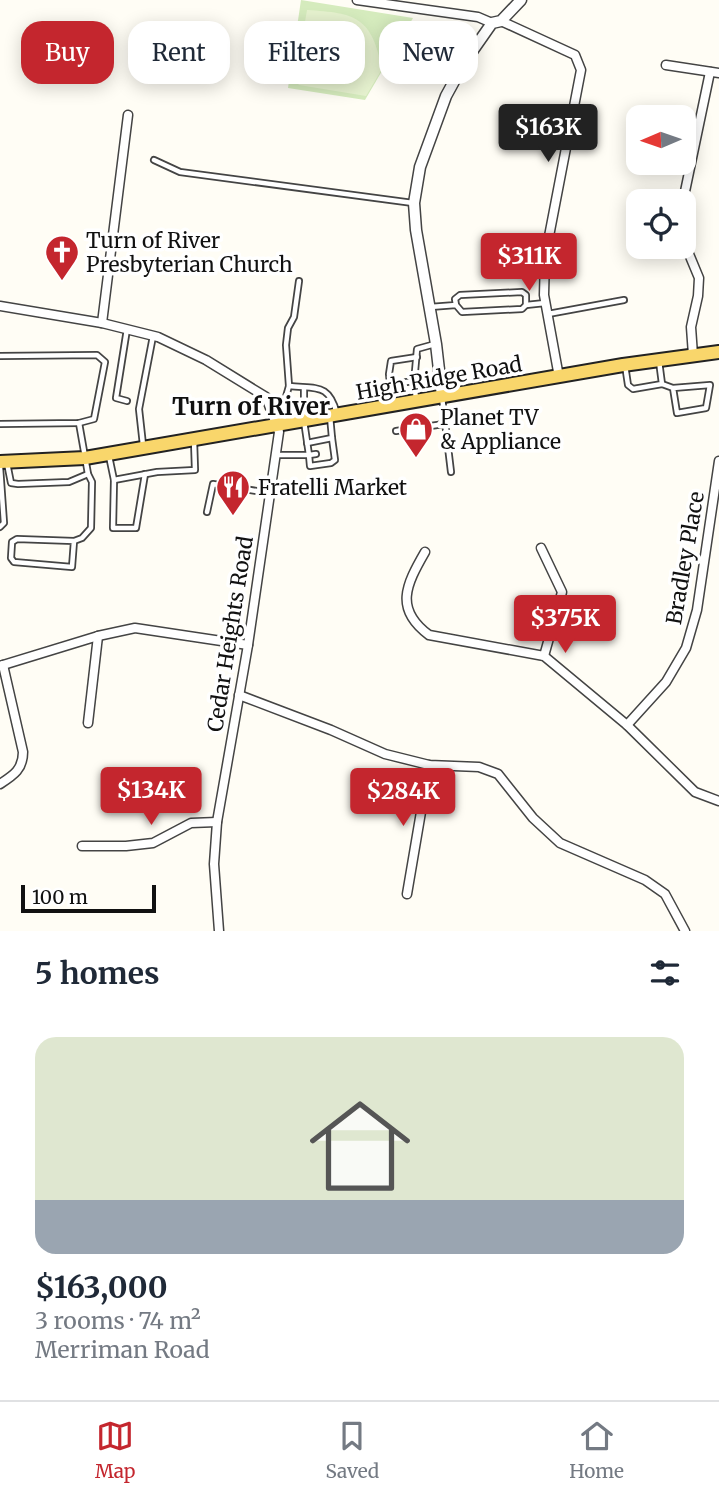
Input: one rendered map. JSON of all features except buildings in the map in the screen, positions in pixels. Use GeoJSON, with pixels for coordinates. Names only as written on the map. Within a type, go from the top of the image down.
{"type":"FeatureCollection","features":[{"type":"Feature","properties":{"kind":"main road","name":"High Ridge Road"},"geometry":{"type":"LineString","coordinates":[[2,463],[109,455],[625,365],[719,352]]}},
{"type":"Feature","properties":{"kind":"street"},"geometry":{"type":"LineString","coordinates":[[357,0],[478,17],[497,22],[575,55],[581,70],[545,257],[545,303],[559,377]]}},
{"type":"Feature","properties":{"kind":"street"},"geometry":{"type":"LineString","coordinates":[[442,396],[436,344],[416,230],[414,203],[419,167],[446,96],[464,63],[497,22],[521,0]]}},
{"type":"Feature","properties":{"kind":"street"},"geometry":{"type":"LineString","coordinates":[[666,65],[714,72],[686,189]]}},
{"type":"Feature","properties":{"kind":"street"},"geometry":{"type":"LineString","coordinates":[[102,324],[128,115]]}},
{"type":"Feature","properties":{"kind":"street"},"geometry":{"type":"LineString","coordinates":[[691,259],[699,278],[691,327],[693,355]]}},
{"type":"Feature","properties":{"kind":"street"},"geometry":{"type":"LineString","coordinates":[[0,306],[153,336],[205,360],[266,397],[278,425]]}},
{"type":"Feature","properties":{"kind":"street","name":"Cedar Heights Road"},"geometry":{"type":"LineString","coordinates":[[219,931],[214,864],[217,822],[247,645],[276,455],[278,425]]}},
{"type":"Feature","properties":{"kind":"street","name":"Bradley Place"},"geometry":{"type":"LineString","coordinates":[[627,725],[666,682],[686,648],[697,610],[715,521],[719,461]]}},
{"type":"Feature","properties":{"kind":"street"},"geometry":{"type":"LineString","coordinates":[[541,548],[562,592],[544,656]]}},
{"type":"Feature","properties":{"kind":"street"},"geometry":{"type":"LineString","coordinates":[[425,552],[411,576],[406,606],[414,624],[429,635],[544,656],[627,725],[695,792],[719,801]]}},
{"type":"Feature","properties":{"kind":"street"},"geometry":{"type":"LineString","coordinates":[[0,784],[16,774],[23,762],[23,751],[2,665],[98,636],[135,628],[247,645]]}},
{"type":"Feature","properties":{"kind":"street"},"geometry":{"type":"LineString","coordinates":[[88,723],[98,636]]}},
{"type":"Feature","properties":{"kind":"street"},"geometry":{"type":"LineString","coordinates":[[239,695],[385,754],[429,765],[479,767],[498,774],[533,818],[560,843],[645,880],[665,894],[685,931]]}},
{"type":"Feature","properties":{"kind":"street"},"geometry":{"type":"LineString","coordinates":[[407,894],[429,765]]}},
{"type":"Feature","properties":{"kind":"street"},"geometry":{"type":"LineString","coordinates":[[82,846],[153,843],[191,822],[217,822]]}},
{"type":"Feature","properties":{"kind":"lane"},"geometry":{"type":"LineString","coordinates":[[154,160],[180,172],[414,203]]}},
{"type":"Feature","properties":{"kind":"lane"},"geometry":{"type":"LineString","coordinates":[[278,425],[289,386],[286,354],[288,328],[294,317],[299,281]]}},
{"type":"Feature","properties":{"kind":"lane"},"geometry":{"type":"LineString","coordinates":[[526,305],[526,295],[522,292],[460,295],[456,299],[456,305],[462,312],[522,309],[526,305],[545,303]]}},
{"type":"Feature","properties":{"kind":"lane"},"geometry":{"type":"LineString","coordinates":[[547,314],[624,300]]}},
{"type":"Feature","properties":{"kind":"lane"},"geometry":{"type":"LineString","coordinates":[[430,307],[456,305]]}},
{"type":"Feature","properties":{"kind":"lane"},"geometry":{"type":"LineString","coordinates":[[127,329],[116,398],[127,401]]}},
{"type":"Feature","properties":{"kind":"lane"},"geometry":{"type":"LineString","coordinates":[[144,449],[139,409],[153,336]]}},
{"type":"Feature","properties":{"kind":"lane"},"geometry":{"type":"LineString","coordinates":[[416,401],[417,349],[436,344]]}},
{"type":"Feature","properties":{"kind":"lane"},"geometry":{"type":"LineString","coordinates":[[0,356],[101,356],[104,366],[95,417],[79,423],[0,424]]}},
{"type":"Feature","properties":{"kind":"lane"},"geometry":{"type":"LineString","coordinates":[[393,405],[391,361],[417,357]]}},
{"type":"Feature","properties":{"kind":"lane"},"geometry":{"type":"LineString","coordinates":[[659,360],[662,384]]}},
{"type":"Feature","properties":{"kind":"lane"},"geometry":{"type":"LineString","coordinates":[[625,365],[630,387],[662,384],[673,388],[718,384]]}},
{"type":"Feature","properties":{"kind":"lane"},"geometry":{"type":"LineString","coordinates":[[390,384],[415,381]]}},
{"type":"Feature","properties":{"kind":"lane"},"geometry":{"type":"LineString","coordinates":[[289,386],[323,390],[333,398],[331,451],[335,460],[331,463],[310,466],[304,421],[304,388]]}},
{"type":"Feature","properties":{"kind":"lane"},"geometry":{"type":"LineString","coordinates":[[673,388],[675,411],[680,413],[704,409],[710,386]]}},
{"type":"Feature","properties":{"kind":"lane"},"geometry":{"type":"LineString","coordinates":[[442,396],[451,472]]}},
{"type":"Feature","properties":{"kind":"lane"},"geometry":{"type":"LineString","coordinates":[[74,541],[72,567],[14,562],[11,558],[12,542],[17,539],[74,541],[82,538],[92,528],[92,482],[88,474],[79,423]]}},
{"type":"Feature","properties":{"kind":"lane"},"geometry":{"type":"LineString","coordinates":[[396,431],[444,424]]}},
{"type":"Feature","properties":{"kind":"lane"},"geometry":{"type":"LineString","coordinates":[[307,443],[332,438]]}},
{"type":"Feature","properties":{"kind":"lane"},"geometry":{"type":"LineString","coordinates":[[114,480],[145,474],[195,470],[194,439]]}},
{"type":"Feature","properties":{"kind":"lane"},"geometry":{"type":"LineString","coordinates":[[276,455],[316,454]]}},
{"type":"Feature","properties":{"kind":"lane"},"geometry":{"type":"LineString","coordinates":[[109,455],[114,480],[113,528],[136,527],[145,474]]}},
{"type":"Feature","properties":{"kind":"lane"},"geometry":{"type":"LineString","coordinates":[[2,463],[11,483],[18,484],[69,482],[88,474]]}},
{"type":"Feature","properties":{"kind":"lane"},"geometry":{"type":"LineString","coordinates":[[0,527],[4,523],[2,463]]}},
{"type":"Feature","properties":{"kind":"lane"},"geometry":{"type":"LineString","coordinates":[[207,512],[213,484],[270,494]]}},
{"type":"Feature","properties":{"kind":"green space"},"geometry":{"type":"Polygon","coordinates":[[[301,0],[413,18],[411,21],[379,21],[379,76],[365,100],[288,88],[289,84],[365,84],[365,21],[298,21],[301,0]]]}},
{"type":"Feature","properties":{"kind":"green space"},"geometry":{"type":"Polygon","coordinates":[[[307,10],[338,13],[359,21],[305,21],[307,10]]]}},
{"type":"Feature","properties":{"kind":"green space"},"geometry":{"type":"Polygon","coordinates":[[[365,26],[367,28],[378,52],[379,74],[366,96],[299,85],[365,84],[365,26]]]}},
{"type":"Feature","properties":{"kind":"place","name":"Turn of River Presbyterian Church"},"geometry":{"type":"Point","coordinates":[62,282]}},
{"type":"Feature","properties":{"kind":"place","name":"Planet TV & Appliance"},"geometry":{"type":"Point","coordinates":[416,459]}},
{"type":"Feature","properties":{"kind":"place","name":"Fratelli Market"},"geometry":{"type":"Point","coordinates":[233,517]}},
{"type":"Feature","properties":{"kind":"district","name":"Turn of River"},"geometry":{"type":"Point","coordinates":[251,406]}}]}
